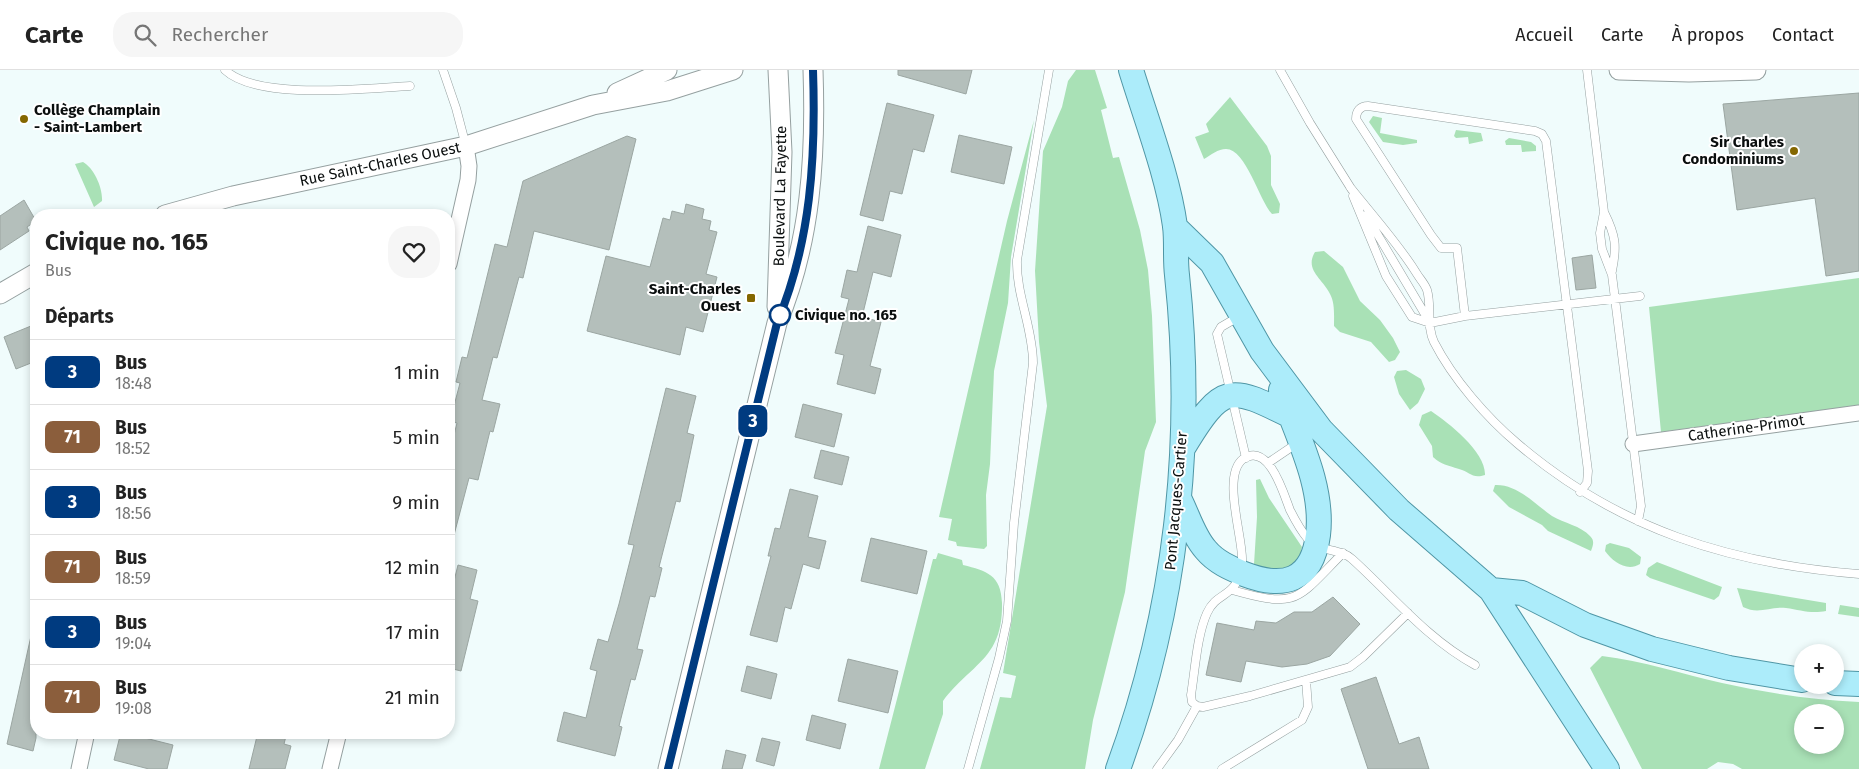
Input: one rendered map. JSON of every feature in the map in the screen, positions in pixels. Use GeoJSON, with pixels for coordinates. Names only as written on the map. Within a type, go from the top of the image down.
{"type":"FeatureCollection","features":[{"type":"Feature","properties":{"kind":"main road","name":"Pont Jacques-Cartier"},"geometry":{"type":"LineString","coordinates":[[1118,769],[1139,709],[1156,644],[1172,561],[1180,498],[1182,449],[1183,352],[1175,226],[1131,70]]}},
{"type":"Feature","properties":{"kind":"main road","name":"Pont Jacques-Cartier"},"geometry":{"type":"LineString","coordinates":[[1175,226],[1212,263],[1240,316],[1274,369],[1310,436],[1399,510],[1490,590],[1608,769]]}},
{"type":"Feature","properties":{"kind":"main road"},"geometry":{"type":"LineString","coordinates":[[1274,369],[1290,415]]}},
{"type":"Feature","properties":{"kind":"main road"},"geometry":{"type":"LineString","coordinates":[[1180,498],[1206,550],[1225,565],[1236,581],[1269,582],[1289,580],[1304,569],[1315,547],[1319,520],[1310,436],[1290,415],[1249,396],[1231,395],[1220,400],[1207,411],[1182,449]]}},
{"type":"Feature","properties":{"kind":"main road"},"geometry":{"type":"LineString","coordinates":[[1490,590],[1522,593],[1592,628],[1669,654],[1729,668],[1794,679]]}},
{"type":"Feature","properties":{"kind":"main road"},"geometry":{"type":"LineString","coordinates":[[1844,683],[1859,684]]}},
{"type":"Feature","properties":{"kind":"street","name":"Rue Saint-Charles Ouest"},"geometry":{"type":"LineString","coordinates":[[201,209],[466,146],[593,104],[667,70]]}},
{"type":"Feature","properties":{"kind":"street","name":"Rue Saint-Charles Ouest"},"geometry":{"type":"LineString","coordinates":[[593,104],[667,91],[733,70]]}},
{"type":"Feature","properties":{"kind":"street","name":"Boulevard La Fayette"},"geometry":{"type":"LineString","coordinates":[[777,323],[782,152],[778,70]]}},
{"type":"Feature","properties":{"kind":"street","name":"Boulevard La Fayette"},"geometry":{"type":"LineString","coordinates":[[668,769],[777,323],[795,273],[810,198],[814,136],[813,70]]}},
{"type":"Feature","properties":{"kind":"street"},"geometry":{"type":"LineString","coordinates":[[1619,70],[1689,72],[1756,70]]}},
{"type":"Feature","properties":{"kind":"street"},"geometry":{"type":"LineString","coordinates":[[455,237],[468,180],[469,166],[466,146]]}},
{"type":"Feature","properties":{"kind":"street"},"geometry":{"type":"LineString","coordinates":[[0,294],[30,276]]}},
{"type":"Feature","properties":{"kind":"street","name":"Catherine-Primot"},"geometry":{"type":"LineString","coordinates":[[1633,444],[1859,413]]}},
{"type":"Feature","properties":{"kind":"street"},"geometry":{"type":"LineString","coordinates":[[79,769],[85,739]]}},
{"type":"Feature","properties":{"kind":"street"},"geometry":{"type":"LineString","coordinates":[[330,769],[337,739]]}},
{"type":"Feature","properties":{"kind":"lane"},"geometry":{"type":"LineString","coordinates":[[226,70],[237,79],[248,83],[283,88],[325,90],[410,86]]}},
{"type":"Feature","properties":{"kind":"lane"},"geometry":{"type":"LineString","coordinates":[[443,70],[466,146]]}},
{"type":"Feature","properties":{"kind":"lane"},"geometry":{"type":"LineString","coordinates":[[968,769],[1000,658],[1007,621],[1014,523],[1033,364],[1033,350],[1018,286],[1017,260],[1049,70]]}},
{"type":"Feature","properties":{"kind":"lane"},"geometry":{"type":"LineString","coordinates":[[1280,70],[1350,187],[1396,270],[1430,323]]}},
{"type":"Feature","properties":{"kind":"lane"},"geometry":{"type":"LineString","coordinates":[[1587,70],[1604,212],[1600,233],[1602,250],[1612,271]]}},
{"type":"Feature","properties":{"kind":"lane"},"geometry":{"type":"LineString","coordinates":[[1465,316],[1457,248],[1441,248],[1431,236],[1356,119],[1357,112],[1362,107],[1368,106],[1502,126],[1542,134],[1548,149],[1588,471],[1587,483],[1580,492]]}},
{"type":"Feature","properties":{"kind":"lane"},"geometry":{"type":"LineString","coordinates":[[1350,187],[1410,262],[1427,289],[1434,343],[1460,382],[1484,411],[1524,449],[1580,492],[1638,521],[1682,539],[1736,556],[1789,566],[1859,574]]}},
{"type":"Feature","properties":{"kind":"lane"},"geometry":{"type":"LineString","coordinates":[[1350,187],[1386,276],[1411,316],[1430,323],[1465,316],[1640,296]]}},
{"type":"Feature","properties":{"kind":"lane"},"geometry":{"type":"LineString","coordinates":[[1604,212],[1614,234],[1616,251],[1612,271],[1640,506],[1638,521]]}},
{"type":"Feature","properties":{"kind":"lane"},"geometry":{"type":"LineString","coordinates":[[1240,316],[1221,327],[1217,334],[1246,458]]}},
{"type":"Feature","properties":{"kind":"lane"},"geometry":{"type":"LineString","coordinates":[[1268,463],[1310,436]]}},
{"type":"Feature","properties":{"kind":"lane"},"geometry":{"type":"LineString","coordinates":[[1408,613],[1355,664],[1250,696],[1203,707],[1197,706],[1192,702],[1191,695],[1205,619],[1212,606],[1236,581],[1242,559],[1235,522],[1234,491],[1237,467],[1246,458],[1258,456],[1268,463],[1296,522],[1315,547],[1342,553],[1451,652],[1475,665]]}},
{"type":"Feature","properties":{"kind":"lane"},"geometry":{"type":"LineString","coordinates":[[1236,581],[1271,601],[1291,598],[1308,588],[1342,553]]}},
{"type":"Feature","properties":{"kind":"lane"},"geometry":{"type":"LineString","coordinates":[[1222,769],[1302,720],[1308,707],[1306,680]]}},
{"type":"Feature","properties":{"kind":"lane"},"geometry":{"type":"LineString","coordinates":[[1157,769],[1182,734],[1197,706]]}},
{"type":"Feature","properties":{"kind":"green space"},"geometry":{"type":"Polygon","coordinates":[[[1076,70],[1095,70],[1107,108],[1101,110],[1113,158],[1119,157],[1140,230],[1148,270],[1152,316],[1156,422],[1145,451],[1125,592],[1093,720],[1085,769],[980,769],[1000,697],[1011,698],[1016,676],[1003,673],[1047,406],[1039,342],[1035,271],[1043,151],[1062,107],[1068,81],[1076,70]]]}},
{"type":"Feature","properties":{"kind":"green space"},"geometry":{"type":"Polygon","coordinates":[[[1230,97],[1267,146],[1271,156],[1271,185],[1280,204],[1279,213],[1272,214],[1246,166],[1233,151],[1220,150],[1204,159],[1195,137],[1209,132],[1206,124],[1230,97]]]}},
{"type":"Feature","properties":{"kind":"green space"},"geometry":{"type":"Polygon","coordinates":[[[1373,116],[1382,118],[1380,133],[1417,140],[1417,143],[1403,145],[1383,142],[1369,122],[1373,116]]]}},
{"type":"Feature","properties":{"kind":"green space"},"geometry":{"type":"Polygon","coordinates":[[[1034,120],[1011,257],[1008,303],[994,371],[990,464],[986,495],[987,546],[984,549],[957,546],[956,542],[948,540],[952,519],[939,517],[1007,221],[1034,120]]]}},
{"type":"Feature","properties":{"kind":"green space"},"geometry":{"type":"Polygon","coordinates":[[[1456,130],[1481,133],[1483,141],[1469,144],[1468,137],[1456,138],[1454,136],[1456,130]]]}},
{"type":"Feature","properties":{"kind":"green space"},"geometry":{"type":"Polygon","coordinates":[[[1509,138],[1531,142],[1536,146],[1536,151],[1522,152],[1521,145],[1506,145],[1505,141],[1509,138]]]}},
{"type":"Feature","properties":{"kind":"green space"},"geometry":{"type":"Polygon","coordinates":[[[83,162],[91,169],[101,190],[102,201],[94,207],[75,164],[83,162]]]}},
{"type":"Feature","properties":{"kind":"green space"},"geometry":{"type":"Polygon","coordinates":[[[1324,251],[1343,267],[1360,301],[1380,320],[1393,338],[1400,352],[1395,360],[1389,362],[1371,342],[1340,332],[1334,326],[1332,298],[1313,269],[1312,264],[1315,252],[1324,251]]]}},
{"type":"Feature","properties":{"kind":"green space"},"geometry":{"type":"Polygon","coordinates":[[[1859,278],[1859,405],[1661,432],[1649,307],[1859,278]]]}},
{"type":"Feature","properties":{"kind":"green space"},"geometry":{"type":"Polygon","coordinates":[[[1406,370],[1421,379],[1425,389],[1418,403],[1410,410],[1399,394],[1394,377],[1397,371],[1406,370]]]}},
{"type":"Feature","properties":{"kind":"green space"},"geometry":{"type":"Polygon","coordinates":[[[1431,411],[1456,430],[1473,448],[1484,466],[1485,475],[1474,476],[1442,463],[1433,457],[1432,446],[1419,425],[1422,415],[1431,411]]]}},
{"type":"Feature","properties":{"kind":"green space"},"geometry":{"type":"Polygon","coordinates":[[[1260,479],[1269,498],[1302,547],[1300,558],[1283,572],[1255,567],[1254,564],[1257,517],[1256,480],[1260,479]]]}},
{"type":"Feature","properties":{"kind":"green space"},"geometry":{"type":"Polygon","coordinates":[[[1495,485],[1518,491],[1552,516],[1586,533],[1593,541],[1591,551],[1548,531],[1542,525],[1509,507],[1493,491],[1495,485]]]}},
{"type":"Feature","properties":{"kind":"green space"},"geometry":{"type":"Polygon","coordinates":[[[1610,543],[1629,548],[1641,557],[1640,564],[1630,567],[1616,562],[1605,551],[1606,545],[1610,543]]]}},
{"type":"Feature","properties":{"kind":"green space"},"geometry":{"type":"Polygon","coordinates":[[[938,553],[962,560],[963,565],[986,572],[996,580],[1002,603],[1001,622],[997,637],[984,659],[943,701],[943,714],[925,769],[879,769],[933,559],[936,559],[938,553]]]}},
{"type":"Feature","properties":{"kind":"green space"},"geometry":{"type":"Polygon","coordinates":[[[1657,562],[1722,587],[1719,596],[1714,600],[1650,578],[1646,575],[1648,568],[1657,562]]]}},
{"type":"Feature","properties":{"kind":"green space"},"geometry":{"type":"Polygon","coordinates":[[[1737,588],[1826,603],[1826,611],[1810,612],[1786,608],[1749,609],[1743,607],[1737,588]]]}},
{"type":"Feature","properties":{"kind":"green space"},"geometry":{"type":"Polygon","coordinates":[[[1840,605],[1859,608],[1859,617],[1838,614],[1840,605]]]}},
{"type":"Feature","properties":{"kind":"green space"},"geometry":{"type":"Polygon","coordinates":[[[1602,656],[1647,664],[1756,690],[1807,698],[1859,702],[1859,769],[1742,769],[1733,764],[1718,762],[1707,769],[1642,769],[1590,668],[1602,656]]]}},
{"type":"Feature","properties":{"kind":"building"},"geometry":{"type":"Polygon","coordinates":[[[898,70],[972,70],[966,94],[898,75],[898,70]]]}},
{"type":"Feature","properties":{"kind":"building","name":"Sir Charles Condominiums"},"geometry":{"type":"Polygon","coordinates":[[[1859,93],[1859,271],[1826,276],[1815,198],[1737,210],[1723,104],[1859,93]]]}},
{"type":"Feature","properties":{"kind":"building"},"geometry":{"type":"Polygon","coordinates":[[[887,103],[934,115],[924,152],[913,149],[902,194],[890,191],[883,221],[860,215],[887,103]]]}},
{"type":"Feature","properties":{"kind":"building"},"geometry":{"type":"Polygon","coordinates":[[[959,135],[1012,147],[1004,184],[951,172],[959,135]]]}},
{"type":"Feature","properties":{"kind":"building"},"geometry":{"type":"Polygon","coordinates":[[[627,136],[636,139],[609,250],[534,231],[523,278],[519,277],[497,358],[493,357],[482,400],[500,404],[493,432],[490,431],[478,480],[469,478],[455,531],[455,431],[457,423],[455,422],[455,402],[460,383],[456,382],[462,357],[467,358],[495,244],[507,247],[523,181],[627,136]]]}},
{"type":"Feature","properties":{"kind":"building"},"geometry":{"type":"Polygon","coordinates":[[[24,200],[30,210],[30,225],[27,227],[29,231],[0,250],[0,216],[24,200]]]}},
{"type":"Feature","properties":{"kind":"building"},"geometry":{"type":"Polygon","coordinates":[[[686,204],[704,209],[702,219],[711,221],[709,230],[717,232],[706,274],[717,277],[703,332],[686,327],[680,355],[587,331],[606,256],[650,267],[663,218],[670,220],[672,211],[684,214],[686,204]]]}},
{"type":"Feature","properties":{"kind":"building"},"geometry":{"type":"Polygon","coordinates":[[[868,226],[901,235],[891,277],[873,272],[862,317],[881,322],[870,366],[881,369],[875,394],[837,384],[844,355],[835,353],[849,299],[841,297],[847,270],[857,272],[868,226]]]}},
{"type":"Feature","properties":{"kind":"building"},"geometry":{"type":"Polygon","coordinates":[[[1592,255],[1596,288],[1576,290],[1572,258],[1592,255]]]}},
{"type":"Feature","properties":{"kind":"building"},"geometry":{"type":"Polygon","coordinates":[[[30,326],[30,363],[16,369],[4,337],[30,326]]]}},
{"type":"Feature","properties":{"kind":"building"},"geometry":{"type":"Polygon","coordinates":[[[666,388],[696,396],[687,433],[694,435],[680,502],[676,501],[659,567],[662,568],[655,597],[650,596],[637,649],[643,650],[635,680],[631,679],[619,726],[622,727],[615,756],[557,741],[564,712],[586,718],[597,671],[590,669],[598,639],[608,642],[619,604],[634,545],[628,544],[666,388]]]}},
{"type":"Feature","properties":{"kind":"building"},"geometry":{"type":"Polygon","coordinates":[[[803,404],[842,414],[834,447],[795,437],[803,404]]]}},
{"type":"Feature","properties":{"kind":"building"},"geometry":{"type":"Polygon","coordinates":[[[821,450],[849,457],[842,485],[814,478],[821,450]]]}},
{"type":"Feature","properties":{"kind":"building"},"geometry":{"type":"Polygon","coordinates":[[[790,489],[818,496],[808,537],[826,541],[819,569],[803,564],[791,609],[785,607],[777,642],[750,635],[771,556],[768,556],[775,528],[780,529],[790,489]]]}},
{"type":"Feature","properties":{"kind":"building"},"geometry":{"type":"Polygon","coordinates":[[[871,538],[927,551],[917,594],[861,581],[871,538]]]}},
{"type":"Feature","properties":{"kind":"building"},"geometry":{"type":"Polygon","coordinates":[[[458,565],[477,570],[470,599],[478,601],[461,671],[455,670],[455,577],[458,565]]]}},
{"type":"Feature","properties":{"kind":"building"},"geometry":{"type":"Polygon","coordinates":[[[1333,597],[1360,624],[1330,656],[1307,664],[1282,667],[1246,661],[1241,682],[1206,675],[1217,623],[1254,630],[1256,621],[1276,623],[1294,612],[1312,612],[1333,597]]]}},
{"type":"Feature","properties":{"kind":"building"},"geometry":{"type":"Polygon","coordinates":[[[30,640],[30,739],[36,739],[33,751],[7,744],[30,640]]]}},
{"type":"Feature","properties":{"kind":"building"},"geometry":{"type":"Polygon","coordinates":[[[848,659],[898,671],[888,713],[838,701],[848,659]]]}},
{"type":"Feature","properties":{"kind":"building"},"geometry":{"type":"Polygon","coordinates":[[[747,666],[777,674],[771,699],[741,691],[747,666]]]}},
{"type":"Feature","properties":{"kind":"building"},"geometry":{"type":"Polygon","coordinates":[[[1376,677],[1399,744],[1419,737],[1429,769],[1368,769],[1341,689],[1376,677]]]}},
{"type":"Feature","properties":{"kind":"building"},"geometry":{"type":"Polygon","coordinates":[[[812,715],[846,724],[840,749],[806,740],[812,715]]]}},
{"type":"Feature","properties":{"kind":"building"},"geometry":{"type":"Polygon","coordinates":[[[762,738],[780,742],[774,766],[756,761],[762,738]]]}},
{"type":"Feature","properties":{"kind":"building"},"geometry":{"type":"Polygon","coordinates":[[[119,739],[149,739],[173,745],[167,769],[149,769],[114,760],[119,739]]]}},
{"type":"Feature","properties":{"kind":"building"},"geometry":{"type":"Polygon","coordinates":[[[256,739],[285,739],[284,744],[291,746],[285,769],[249,769],[256,739]]]}},
{"type":"Feature","properties":{"kind":"building"},"geometry":{"type":"Polygon","coordinates":[[[726,750],[746,755],[742,769],[722,769],[726,750]]]}},
{"type":"Feature","properties":{"kind":"bus line","name":"3"},"geometry":{"type":"LineString","coordinates":[[668,769],[777,323],[795,273],[805,230],[813,170],[813,70]]}},
{"type":"Feature","properties":{"kind":"place","name":"Collège Champlain - Saint-Lambert"},"geometry":{"type":"Point","coordinates":[24,119]}},
{"type":"Feature","properties":{"kind":"place","name":"Sir Charles Condominiums"},"geometry":{"type":"Point","coordinates":[1794,151]}},
{"type":"Feature","properties":{"kind":"place","name":"Saint-Charles Ouest"},"geometry":{"type":"Point","coordinates":[751,298]}},
{"type":"Feature","properties":{"kind":"place","name":"Civique no. 165"},"geometry":{"type":"Point","coordinates":[780,315]}}]}
